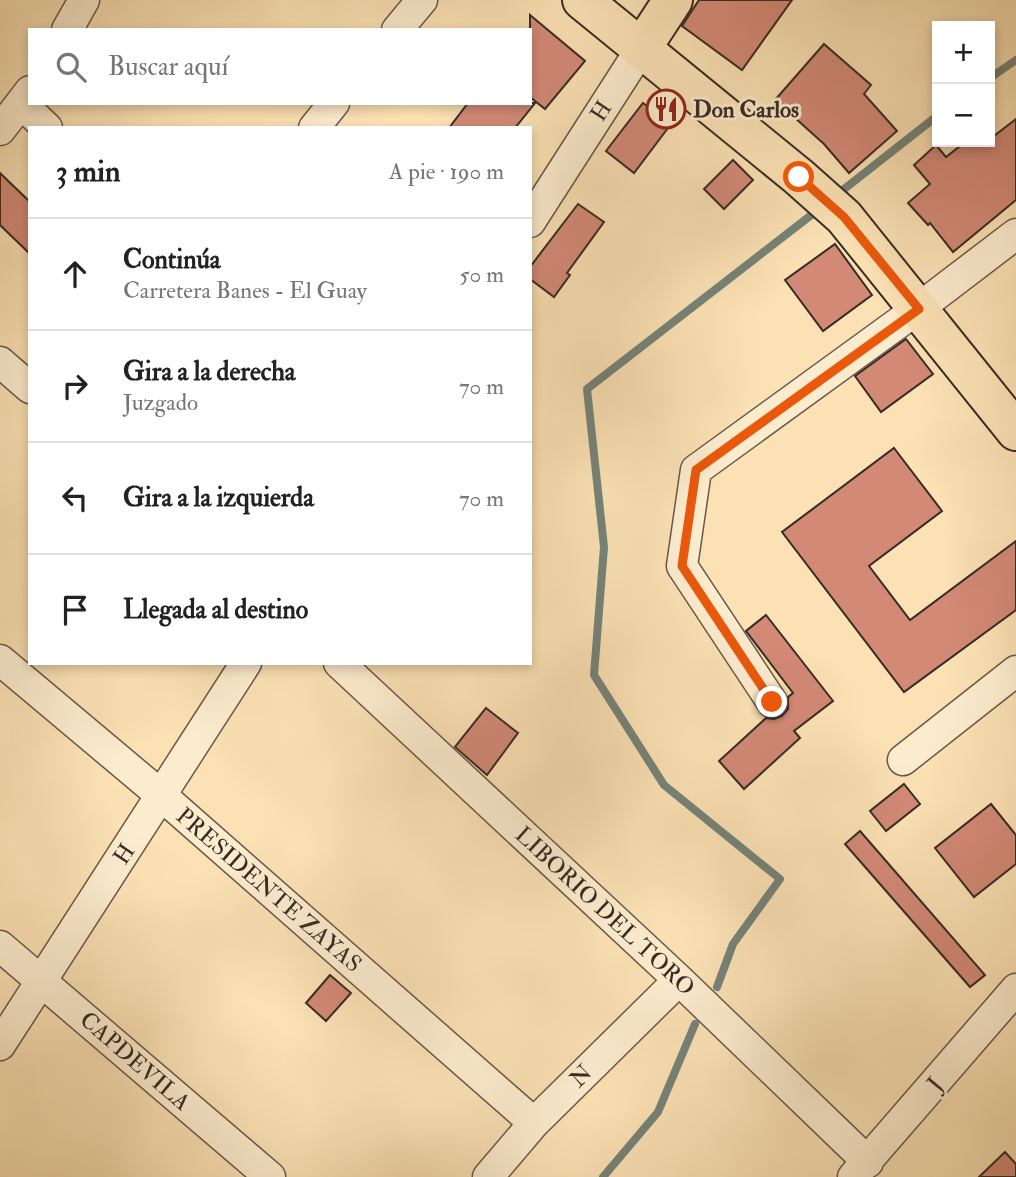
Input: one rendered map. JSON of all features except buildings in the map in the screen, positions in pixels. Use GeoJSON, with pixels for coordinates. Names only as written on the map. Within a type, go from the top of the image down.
{"type":"FeatureCollection","features":[{"type":"Feature","properties":{"kind":"main road"},"geometry":{"type":"LineString","coordinates":[[582,0],[799,177],[844,217],[1016,431]]}},
{"type":"Feature","properties":{"kind":"main road","name":"H"},"geometry":{"type":"LineString","coordinates":[[640,49],[673,0]]}},
{"type":"Feature","properties":{"kind":"street"},"geometry":{"type":"LineString","coordinates":[[67,28],[85,0]]}},
{"type":"Feature","properties":{"kind":"street"},"geometry":{"type":"LineString","coordinates":[[399,28],[422,0]]}},
{"type":"Feature","properties":{"kind":"street","name":"H"},"geometry":{"type":"LineString","coordinates":[[532,219],[640,49]]}},
{"type":"Feature","properties":{"kind":"street"},"geometry":{"type":"LineString","coordinates":[[0,130],[26,97]]}},
{"type":"Feature","properties":{"kind":"street"},"geometry":{"type":"LineString","coordinates":[[31,105],[46,126]]}},
{"type":"Feature","properties":{"kind":"street"},"geometry":{"type":"LineString","coordinates":[[316,126],[332,105]]}},
{"type":"Feature","properties":{"kind":"street"},"geometry":{"type":"LineString","coordinates":[[772,702],[682,566],[696,470],[919,309],[1016,234]]}},
{"type":"Feature","properties":{"kind":"street"},"geometry":{"type":"LineString","coordinates":[[0,362],[28,386]]}},
{"type":"Feature","properties":{"kind":"street","name":"PRESIDENTE ZAYAS"},"geometry":{"type":"LineString","coordinates":[[0,660],[162,796],[534,1123]]}},
{"type":"Feature","properties":{"kind":"street","name":"H"},"geometry":{"type":"LineString","coordinates":[[0,1045],[40,979],[162,796],[245,665]]}},
{"type":"Feature","properties":{"kind":"street","name":"LIBORIO DEL TORO"},"geometry":{"type":"LineString","coordinates":[[341,665],[679,980],[861,1170]]}},
{"type":"Feature","properties":{"kind":"street"},"geometry":{"type":"LineString","coordinates":[[902,761],[1016,671]]}},
{"type":"Feature","properties":{"kind":"street","name":"CAPDEVILA"},"geometry":{"type":"LineString","coordinates":[[0,946],[270,1177]]}},
{"type":"Feature","properties":{"kind":"street","name":"N"},"geometry":{"type":"LineString","coordinates":[[488,1177],[534,1123],[679,980]]}},
{"type":"Feature","properties":{"kind":"street","name":"J"},"geometry":{"type":"LineString","coordinates":[[861,1170],[1016,989]]}},
{"type":"Feature","properties":{"kind":"waterway"},"geometry":{"type":"LineString","coordinates":[[995,75],[1016,60]]}},
{"type":"Feature","properties":{"kind":"waterway"},"geometry":{"type":"LineString","coordinates":[[834,197],[932,120]]}},
{"type":"Feature","properties":{"kind":"waterway"},"geometry":{"type":"LineString","coordinates":[[717,987],[733,944],[780,879],[664,785],[594,675],[604,547],[587,389],[819,209]]}},
{"type":"Feature","properties":{"kind":"waterway"},"geometry":{"type":"LineString","coordinates":[[603,1177],[658,1112],[695,1024]]}},
{"type":"Feature","properties":{"kind":"place","name":"Don Carlos"},"geometry":{"type":"Point","coordinates":[666,109]}},
{"type":"Feature","properties":{"kind":"route"},"geometry":{"type":"LineString","coordinates":[[772,702],[682,566],[696,470],[919,309],[844,217],[799,177]]}}]}
